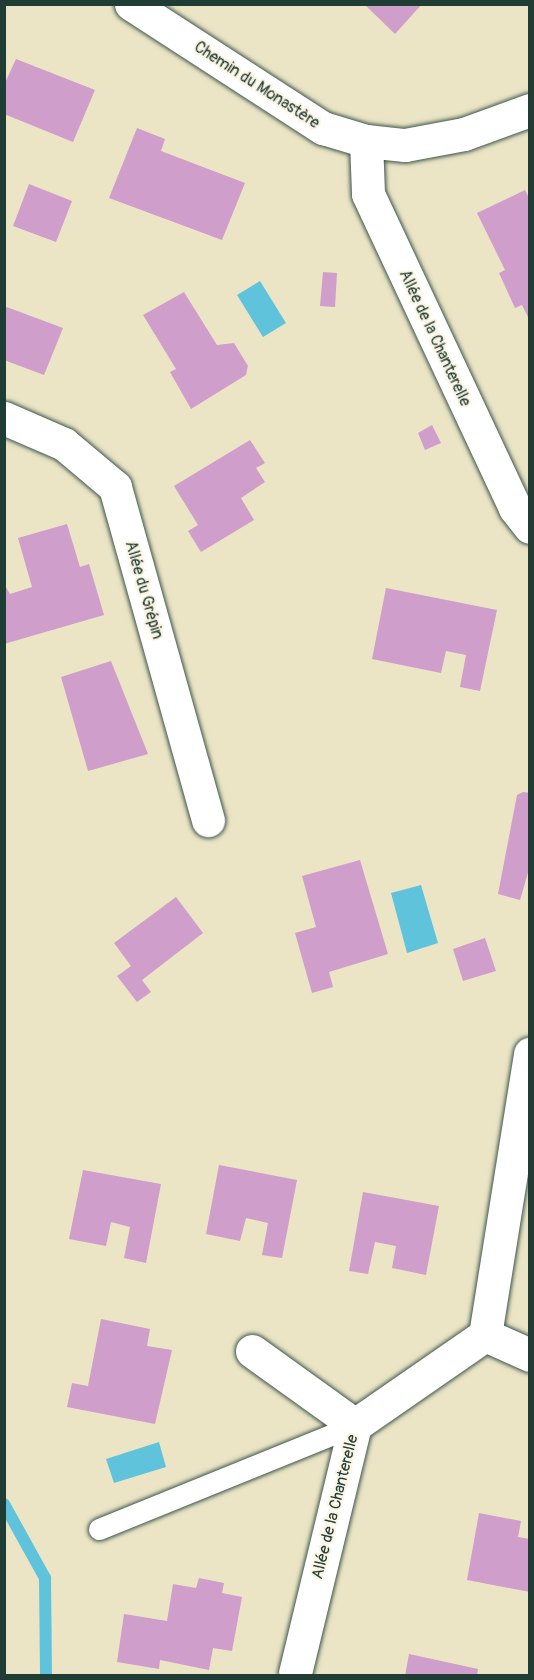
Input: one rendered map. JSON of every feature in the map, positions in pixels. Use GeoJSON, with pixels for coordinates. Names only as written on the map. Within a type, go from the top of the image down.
{"type":"FeatureCollection","features":[{"type":"Feature","properties":{"kind":"street","name":"Chemin du Monastère"},"geometry":{"type":"LineString","coordinates":[[131,4],[323,128],[366,141],[405,145],[464,134],[530,110]]}},
{"type":"Feature","properties":{"kind":"street","name":"Allée de la Chanterelle"},"geometry":{"type":"LineString","coordinates":[[366,141],[368,194],[515,508],[530,527]]}},
{"type":"Feature","properties":{"kind":"street","name":"Allée du Grépin"},"geometry":{"type":"LineString","coordinates":[[4,418],[64,444],[115,487],[208,820]]}},
{"type":"Feature","properties":{"kind":"street"},"geometry":{"type":"LineString","coordinates":[[530,1054],[485,1335],[530,1355]]}},
{"type":"Feature","properties":{"kind":"street","name":"Allée de la Chanterelle"},"geometry":{"type":"LineString","coordinates":[[295,1673],[355,1425],[485,1335]]}},
{"type":"Feature","properties":{"kind":"street"},"geometry":{"type":"LineString","coordinates":[[252,1351],[355,1425]]}},
{"type":"Feature","properties":{"kind":"lane"},"geometry":{"type":"LineString","coordinates":[[99,1529],[355,1425]]}},
{"type":"Feature","properties":{"kind":"water"},"geometry":{"type":"Polygon","coordinates":[[[260,281],[286,323],[263,337],[237,295],[260,281]]]}},
{"type":"Feature","properties":{"kind":"water"},"geometry":{"type":"Polygon","coordinates":[[[421,885],[438,943],[407,953],[391,893],[421,885]]]}},
{"type":"Feature","properties":{"kind":"water"},"geometry":{"type":"Polygon","coordinates":[[[159,1442],[166,1467],[114,1483],[106,1459],[159,1442]]]}},
{"type":"Feature","properties":{"kind":"building"},"geometry":{"type":"Polygon","coordinates":[[[364,4],[422,4],[395,34],[364,4]]]}},
{"type":"Feature","properties":{"kind":"building"},"geometry":{"type":"Polygon","coordinates":[[[16,59],[95,90],[73,142],[4,114],[4,85],[16,59]]]}},
{"type":"Feature","properties":{"kind":"building"},"geometry":{"type":"Polygon","coordinates":[[[137,128],[165,139],[161,151],[245,183],[222,240],[109,198],[137,128]]]}},
{"type":"Feature","properties":{"kind":"building"},"geometry":{"type":"Polygon","coordinates":[[[29,184],[72,201],[56,242],[13,226],[29,184]]]}},
{"type":"Feature","properties":{"kind":"building"},"geometry":{"type":"Polygon","coordinates":[[[525,190],[530,200],[530,321],[522,305],[515,308],[499,273],[505,270],[477,213],[525,190]]]}},
{"type":"Feature","properties":{"kind":"building"},"geometry":{"type":"Polygon","coordinates":[[[323,272],[337,273],[335,307],[320,306],[323,272]]]}},
{"type":"Feature","properties":{"kind":"building"},"geometry":{"type":"Polygon","coordinates":[[[184,292],[217,345],[234,343],[248,366],[246,375],[191,409],[170,372],[176,369],[143,315],[184,292]]]}},
{"type":"Feature","properties":{"kind":"building"},"geometry":{"type":"Polygon","coordinates":[[[4,306],[63,328],[44,375],[4,360],[4,306]]]}},
{"type":"Feature","properties":{"kind":"building"},"geometry":{"type":"Polygon","coordinates":[[[432,425],[441,443],[425,450],[418,433],[432,425]]]}},
{"type":"Feature","properties":{"kind":"building"},"geometry":{"type":"Polygon","coordinates":[[[250,440],[265,463],[256,468],[265,482],[241,498],[254,520],[201,552],[188,531],[198,525],[174,486],[250,440]]]}},
{"type":"Feature","properties":{"kind":"building"},"geometry":{"type":"Polygon","coordinates":[[[67,524],[80,567],[89,564],[104,615],[4,644],[4,584],[10,594],[32,587],[18,538],[67,524]]]}},
{"type":"Feature","properties":{"kind":"building"},"geometry":{"type":"Polygon","coordinates":[[[386,588],[497,610],[480,691],[460,687],[466,655],[446,651],[441,673],[372,659],[386,588]]]}},
{"type":"Feature","properties":{"kind":"building"},"geometry":{"type":"Polygon","coordinates":[[[111,661],[148,754],[88,771],[61,677],[111,661]]]}},
{"type":"Feature","properties":{"kind":"building"},"geometry":{"type":"Polygon","coordinates":[[[523,792],[530,793],[530,866],[520,900],[498,894],[517,795],[523,792]]]}},
{"type":"Feature","properties":{"kind":"building"},"geometry":{"type":"Polygon","coordinates":[[[360,860],[388,954],[329,972],[333,987],[312,993],[295,933],[316,927],[302,876],[360,860]]]}},
{"type":"Feature","properties":{"kind":"building"},"geometry":{"type":"Polygon","coordinates":[[[176,897],[203,933],[142,980],[151,992],[137,1002],[117,976],[131,966],[114,943],[176,897]]]}},
{"type":"Feature","properties":{"kind":"building"},"geometry":{"type":"Polygon","coordinates":[[[485,938],[496,971],[463,981],[453,949],[485,938]]]}},
{"type":"Feature","properties":{"kind":"building"},"geometry":{"type":"Polygon","coordinates":[[[219,1165],[297,1180],[282,1258],[262,1255],[268,1223],[246,1218],[240,1241],[206,1234],[219,1165]]]}},
{"type":"Feature","properties":{"kind":"building"},"geometry":{"type":"Polygon","coordinates":[[[83,1170],[161,1184],[146,1263],[124,1258],[130,1227],[111,1222],[106,1246],[69,1239],[83,1170]]]}},
{"type":"Feature","properties":{"kind":"building"},"geometry":{"type":"Polygon","coordinates":[[[363,1192],[439,1206],[426,1275],[392,1268],[396,1246],[375,1242],[368,1274],[349,1271],[363,1192]]]}},
{"type":"Feature","properties":{"kind":"building"},"geometry":{"type":"Polygon","coordinates":[[[101,1319],[150,1329],[147,1346],[172,1350],[155,1424],[67,1407],[72,1383],[88,1386],[101,1319]]]}},
{"type":"Feature","properties":{"kind":"building"},"geometry":{"type":"Polygon","coordinates":[[[479,1513],[521,1521],[518,1537],[530,1539],[530,1592],[467,1580],[479,1513]]]}},
{"type":"Feature","properties":{"kind":"building"},"geometry":{"type":"Polygon","coordinates":[[[199,1578],[224,1583],[222,1593],[242,1597],[232,1651],[213,1648],[209,1670],[160,1660],[159,1669],[117,1662],[124,1614],[167,1621],[173,1584],[196,1588],[199,1578]]]}},
{"type":"Feature","properties":{"kind":"building"},"geometry":{"type":"Polygon","coordinates":[[[409,1654],[478,1669],[477,1676],[405,1676],[409,1654]]]}},
{"type":"Feature","properties":{"kind":"waterway"},"geometry":{"type":"LineString","coordinates":[[4,1504],[45,1578],[46,1676]]}}]}
